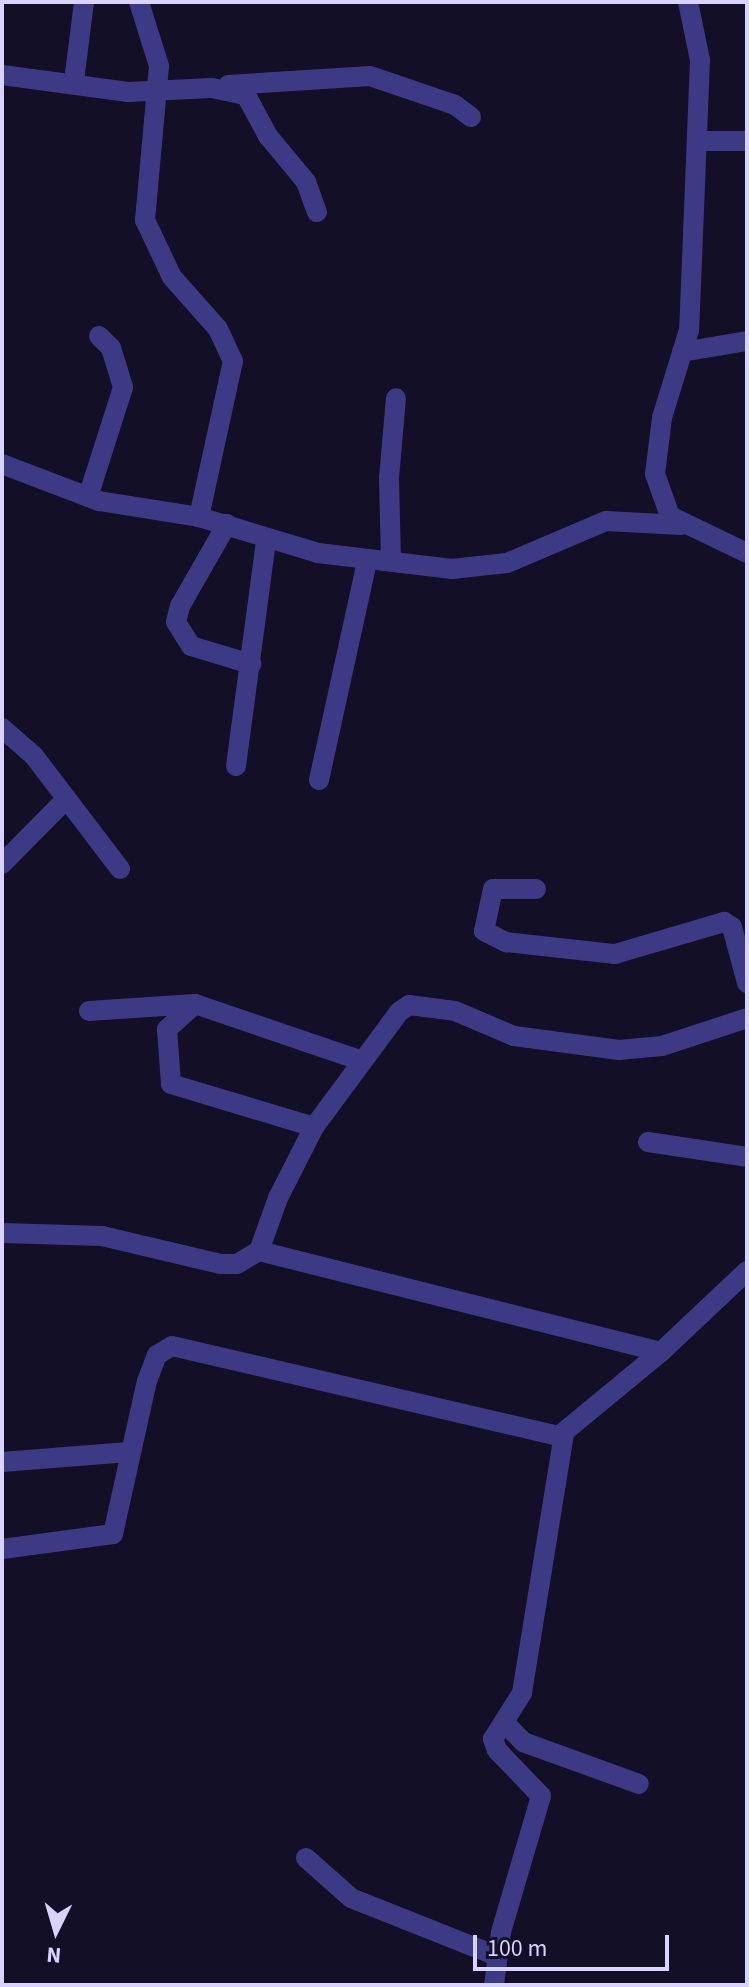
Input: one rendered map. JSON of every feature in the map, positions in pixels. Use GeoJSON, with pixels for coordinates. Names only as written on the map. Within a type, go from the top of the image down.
{"type":"FeatureCollection","features":[{"type":"Feature","properties":{"kind":"street"},"geometry":{"type":"LineString","coordinates":[[74,81],[84,2]]}},
{"type":"Feature","properties":{"kind":"street"},"geometry":{"type":"LineString","coordinates":[[139,2],[158,59],[158,90],[148,143],[145,220],[172,277],[218,329],[233,361],[199,517]]}},
{"type":"Feature","properties":{"kind":"street"},"geometry":{"type":"LineString","coordinates":[[681,525],[662,501],[655,474],[662,418],[689,330],[700,141],[700,60],[688,2]]}},
{"type":"Feature","properties":{"kind":"street"},"geometry":{"type":"LineString","coordinates":[[2,75],[74,81],[128,92],[370,76],[455,105],[471,117]]}},
{"type":"Feature","properties":{"kind":"street"},"geometry":{"type":"LineString","coordinates":[[212,88],[238,92],[253,102],[268,136],[306,182],[317,212]]}},
{"type":"Feature","properties":{"kind":"street"},"geometry":{"type":"LineString","coordinates":[[700,141],[747,141]]}},
{"type":"Feature","properties":{"kind":"street"},"geometry":{"type":"LineString","coordinates":[[88,497],[123,387],[111,348],[99,336]]}},
{"type":"Feature","properties":{"kind":"street"},"geometry":{"type":"LineString","coordinates":[[682,352],[747,341]]}},
{"type":"Feature","properties":{"kind":"street"},"geometry":{"type":"LineString","coordinates":[[391,561],[389,478],[396,398]]}},
{"type":"Feature","properties":{"kind":"street"},"geometry":{"type":"LineString","coordinates":[[2,464],[88,497],[199,517],[227,524],[266,541],[367,561],[483,568],[507,563],[606,521],[681,525],[747,553]]}},
{"type":"Feature","properties":{"kind":"street"},"geometry":{"type":"LineString","coordinates":[[227,524],[180,606],[176,622],[191,646],[251,664]]}},
{"type":"Feature","properties":{"kind":"street"},"geometry":{"type":"LineString","coordinates":[[236,766],[266,541]]}},
{"type":"Feature","properties":{"kind":"street"},"geometry":{"type":"LineString","coordinates":[[319,780],[367,561]]}},
{"type":"Feature","properties":{"kind":"street"},"geometry":{"type":"LineString","coordinates":[[2,728],[34,756],[120,869]]}},
{"type":"Feature","properties":{"kind":"street"},"geometry":{"type":"LineString","coordinates":[[2,864],[66,799]]}},
{"type":"Feature","properties":{"kind":"street"},"geometry":{"type":"LineString","coordinates":[[536,889],[493,889],[484,931],[506,942],[615,954],[724,922],[732,927],[747,983]]}},
{"type":"Feature","properties":{"kind":"street"},"geometry":{"type":"LineString","coordinates":[[2,1233],[102,1236],[220,1264],[237,1264],[259,1251],[278,1198],[314,1127],[399,1012],[420,1003],[455,1011],[514,1036],[619,1050],[662,1046],[747,1018]]}},
{"type":"Feature","properties":{"kind":"street"},"geometry":{"type":"LineString","coordinates":[[195,1004],[167,1029],[171,1084],[314,1127]]}},
{"type":"Feature","properties":{"kind":"street"},"geometry":{"type":"LineString","coordinates":[[89,1011],[195,1004],[362,1061]]}},
{"type":"Feature","properties":{"kind":"street"},"geometry":{"type":"LineString","coordinates":[[648,1142],[747,1157]]}},
{"type":"Feature","properties":{"kind":"street"},"geometry":{"type":"LineString","coordinates":[[259,1251],[661,1352]]}},
{"type":"Feature","properties":{"kind":"street"},"geometry":{"type":"LineString","coordinates":[[2,1549],[113,1534],[129,1452],[157,1355],[172,1346],[415,1400],[548,1435],[564,1434],[661,1352],[747,1271]]}},
{"type":"Feature","properties":{"kind":"street"},"geometry":{"type":"LineString","coordinates":[[494,1985],[497,1956],[541,1796],[494,1745],[504,1722],[514,1710],[526,1675],[564,1434]]}},
{"type":"Feature","properties":{"kind":"street"},"geometry":{"type":"LineString","coordinates":[[2,1462],[129,1452]]}},
{"type":"Feature","properties":{"kind":"street"},"geometry":{"type":"LineString","coordinates":[[504,1722],[523,1742],[639,1784]]}},
{"type":"Feature","properties":{"kind":"street"},"geometry":{"type":"LineString","coordinates":[[306,1858],[351,1898],[497,1956]]}}]}
